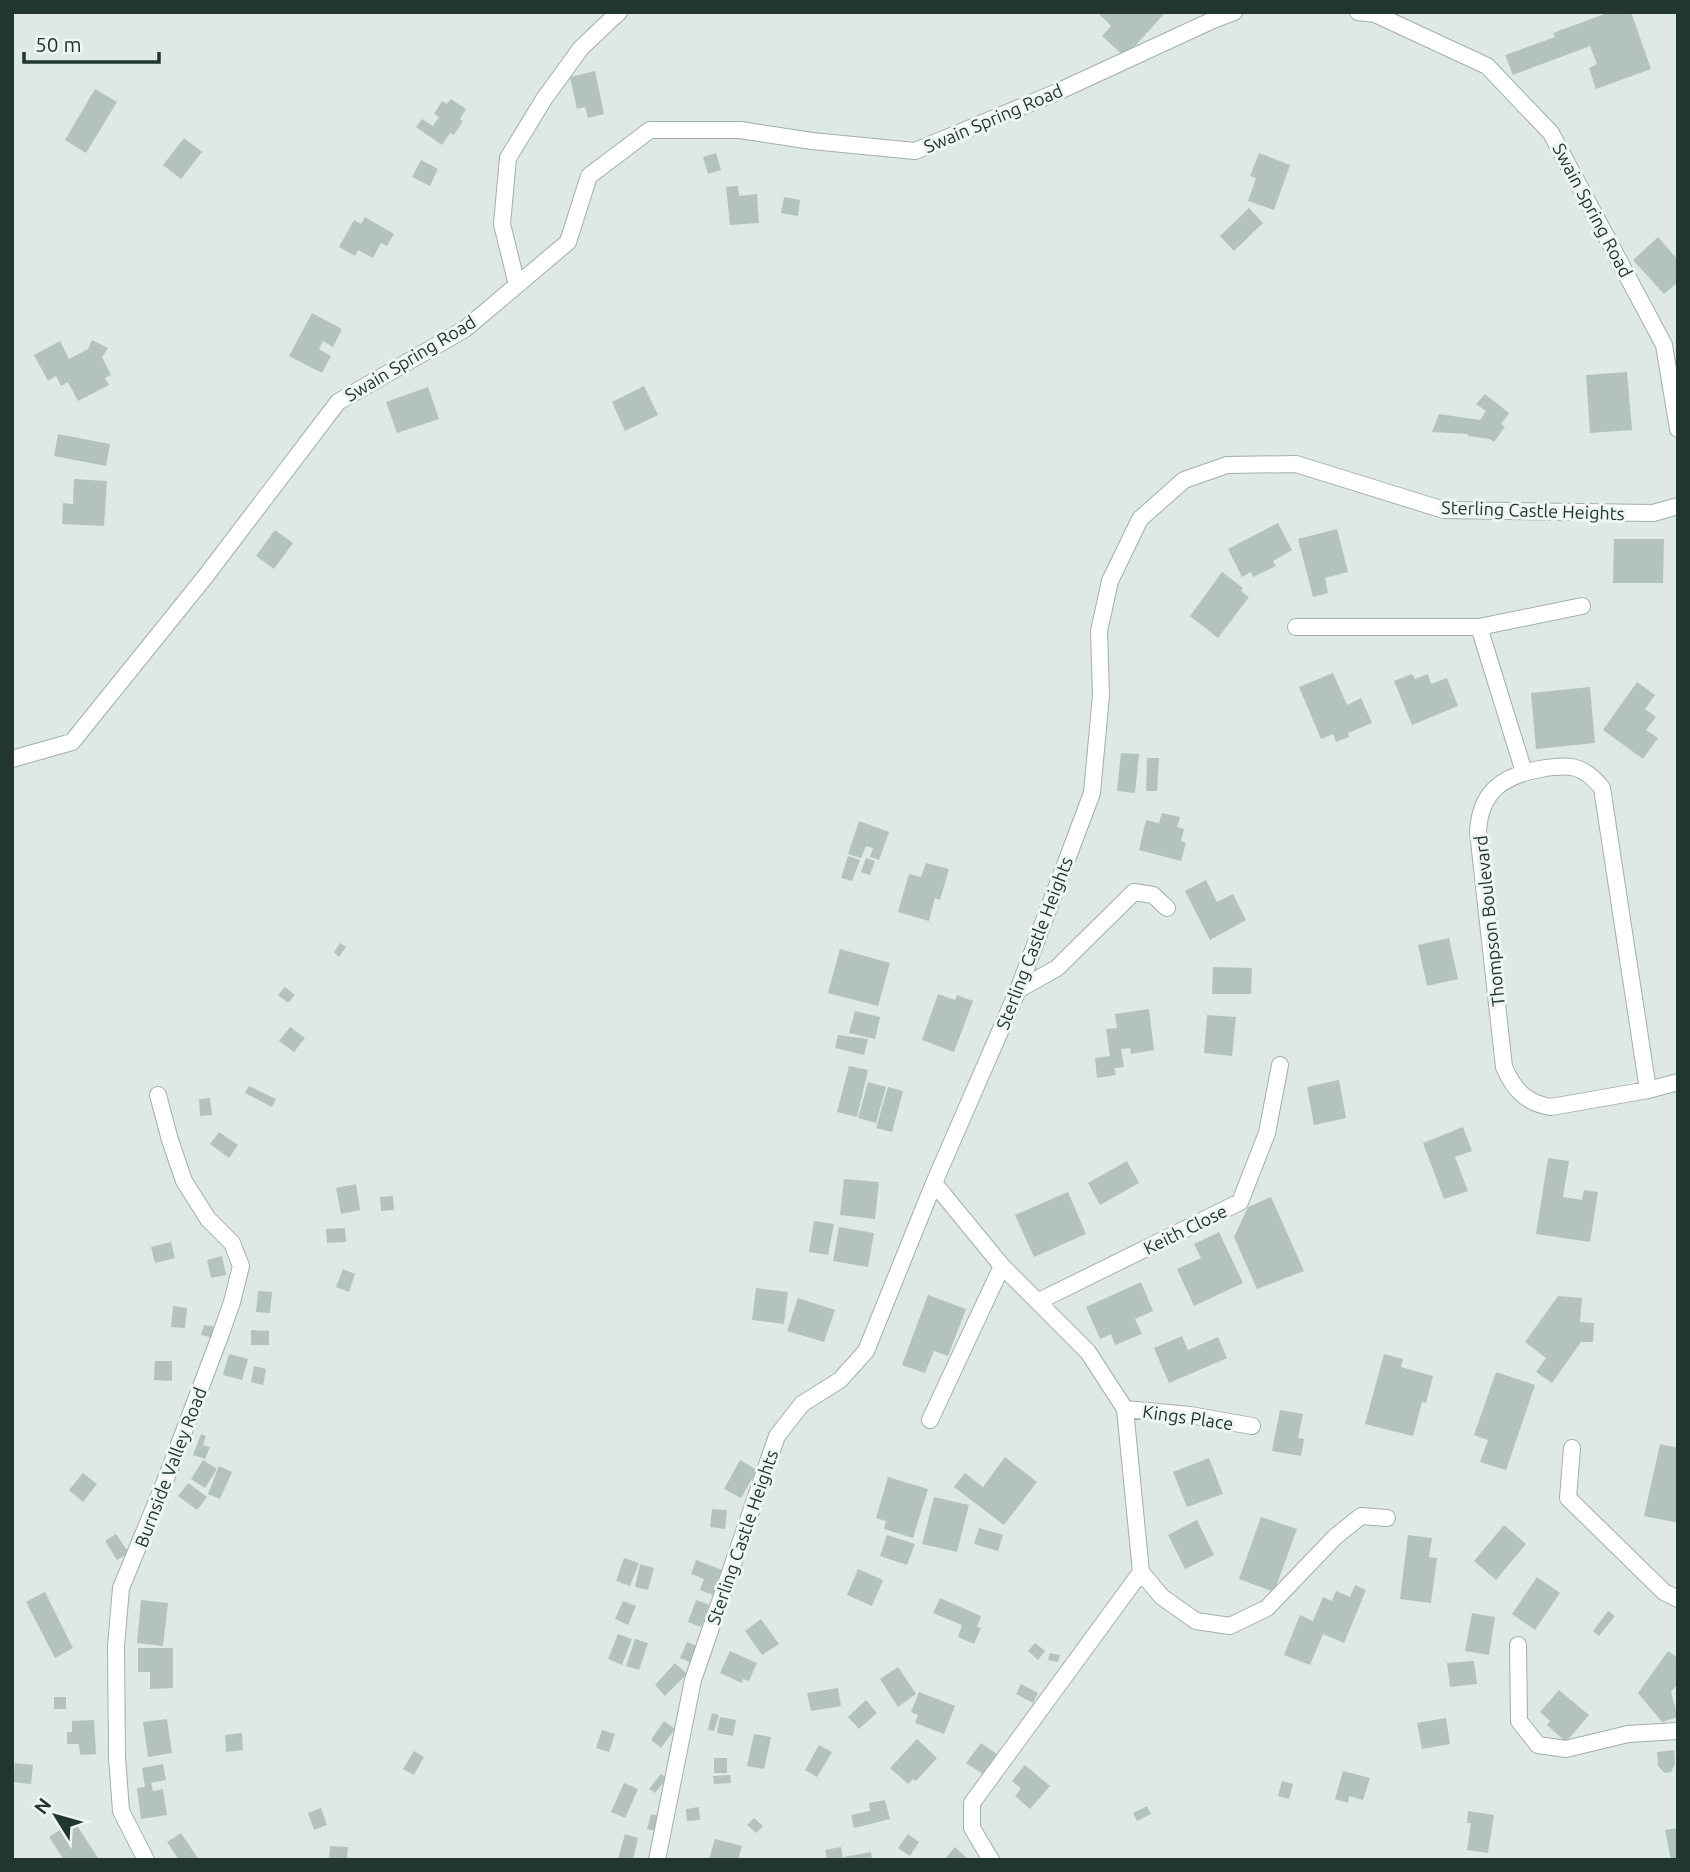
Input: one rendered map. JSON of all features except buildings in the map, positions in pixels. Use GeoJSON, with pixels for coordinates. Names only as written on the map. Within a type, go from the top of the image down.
{"type":"FeatureCollection","features":[{"type":"Feature","properties":{"kind":"street"},"geometry":{"type":"LineString","coordinates":[[517,285],[502,224],[508,158],[544,99],[581,48],[619,12]]}},
{"type":"Feature","properties":{"kind":"street","name":"Swain Spring Road"},"geometry":{"type":"LineString","coordinates":[[12,759],[72,742],[205,577],[338,402],[465,328],[568,242],[589,176],[650,130],[740,130],[812,141],[915,151],[1055,93],[1234,12]]}},
{"type":"Feature","properties":{"kind":"street","name":"Swain Spring Road"},"geometry":{"type":"LineString","coordinates":[[1358,12],[1375,14],[1487,66],[1551,134],[1664,345],[1678,429]]}},
{"type":"Feature","properties":{"kind":"street","name":"Sterling Castle Heights"},"geometry":{"type":"LineString","coordinates":[[657,1860],[693,1679],[777,1436],[802,1404],[840,1380],[866,1351],[934,1184],[1018,990],[1092,793],[1101,695],[1098,631],[1110,581],[1140,519],[1184,480],[1227,465],[1296,464],[1444,510],[1653,513],[1678,506]]}},
{"type":"Feature","properties":{"kind":"street"},"geometry":{"type":"LineString","coordinates":[[1296,627],[1479,627],[1582,606]]}},
{"type":"Feature","properties":{"kind":"street"},"geometry":{"type":"LineString","coordinates":[[1479,627],[1524,772]]}},
{"type":"Feature","properties":{"kind":"street","name":"Thompson Boulevard"},"geometry":{"type":"LineString","coordinates":[[1648,1090],[1602,788],[1585,771],[1572,766],[1559,765],[1524,772],[1501,782],[1483,804],[1478,832],[1504,1067],[1512,1084],[1524,1098],[1538,1105],[1551,1107],[1648,1090],[1678,1082]]}},
{"type":"Feature","properties":{"kind":"street"},"geometry":{"type":"LineString","coordinates":[[1018,990],[1057,968],[1134,892],[1153,895],[1167,908]]}},
{"type":"Feature","properties":{"kind":"street","name":"Keith Close"},"geometry":{"type":"LineString","coordinates":[[1039,1301],[1240,1202],[1267,1133],[1280,1065]]}},
{"type":"Feature","properties":{"kind":"street","name":"Burnside Valley Road"},"geometry":{"type":"LineString","coordinates":[[146,1860],[121,1811],[117,1757],[116,1646],[121,1588],[219,1339],[241,1266],[232,1243],[208,1219],[184,1181],[158,1095]]}},
{"type":"Feature","properties":{"kind":"street"},"geometry":{"type":"LineString","coordinates":[[934,1184],[1002,1266],[1088,1352],[1125,1409],[1141,1572],[1162,1597],[1196,1621],[1230,1626],[1267,1608],[1335,1537],[1361,1516],[1387,1518]]}},
{"type":"Feature","properties":{"kind":"street"},"geometry":{"type":"LineString","coordinates":[[930,1420],[1002,1266]]}},
{"type":"Feature","properties":{"kind":"street","name":"Kings Place"},"geometry":{"type":"LineString","coordinates":[[1125,1409],[1191,1415],[1252,1426]]}},
{"type":"Feature","properties":{"kind":"street"},"geometry":{"type":"LineString","coordinates":[[1572,1448],[1568,1498],[1664,1592],[1678,1600]]}},
{"type":"Feature","properties":{"kind":"street"},"geometry":{"type":"LineString","coordinates":[[991,1860],[972,1828],[972,1803],[1141,1572]]}},
{"type":"Feature","properties":{"kind":"street"},"geometry":{"type":"LineString","coordinates":[[1518,1645],[1519,1721],[1538,1745],[1566,1749],[1628,1734],[1678,1731]]}}]}
